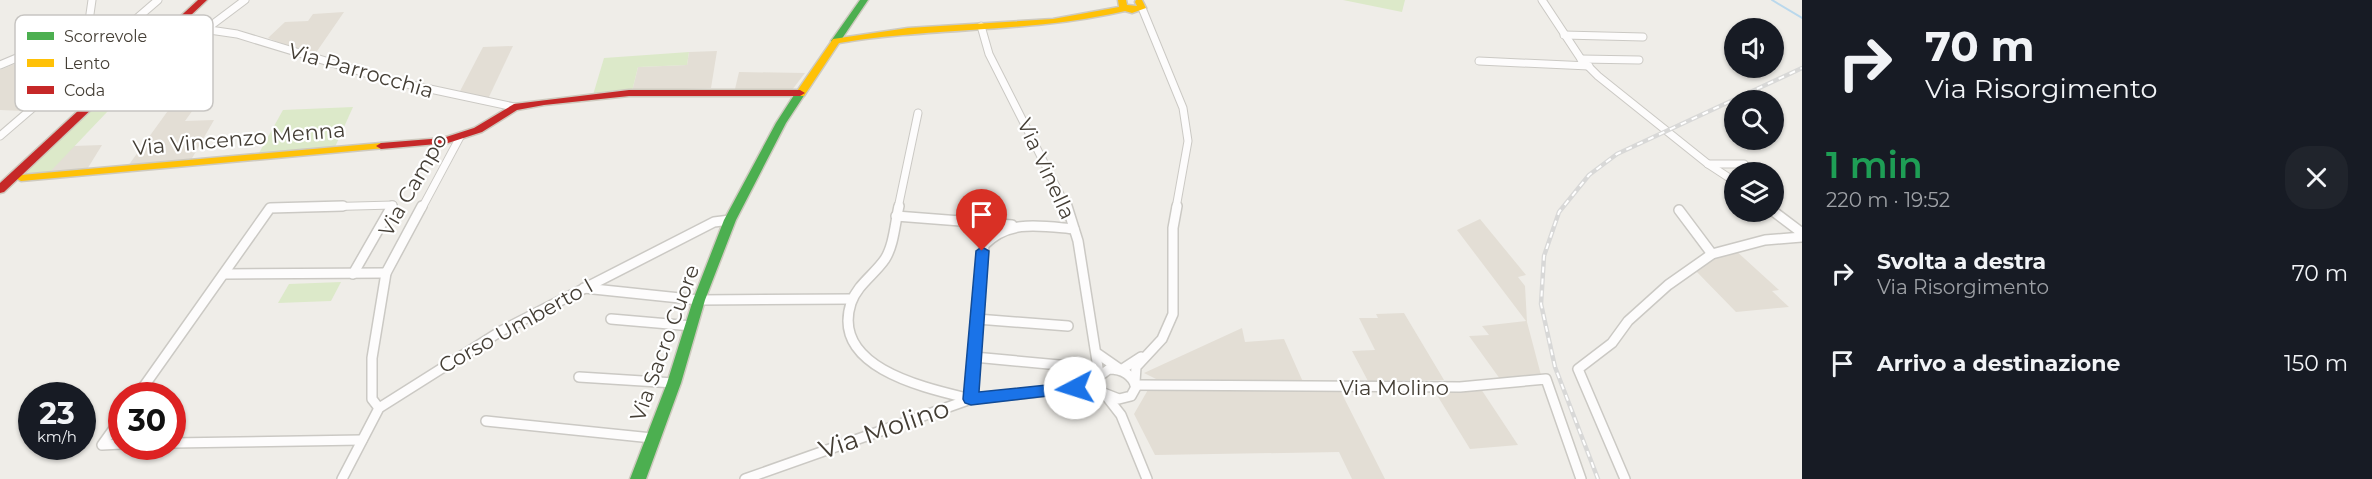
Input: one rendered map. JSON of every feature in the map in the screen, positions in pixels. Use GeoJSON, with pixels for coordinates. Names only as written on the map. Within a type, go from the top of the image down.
{"type":"FeatureCollection","features":[{"type":"Feature","properties":{"kind":"main road"},"geometry":{"type":"LineString","coordinates":[[179,15],[195,0]]}},
{"type":"Feature","properties":{"kind":"main road"},"geometry":{"type":"LineString","coordinates":[[187,15],[203,0]]}},
{"type":"Feature","properties":{"kind":"main road","name":"Via Sacro Cuore"},"geometry":{"type":"LineString","coordinates":[[638,479],[674,383],[699,300],[730,220],[763,154],[800,93],[864,0]]}},
{"type":"Feature","properties":{"kind":"main road"},"geometry":{"type":"LineString","coordinates":[[836,41],[885,32],[1084,20],[1133,5]]}},
{"type":"Feature","properties":{"kind":"main road"},"geometry":{"type":"LineString","coordinates":[[514,107],[629,93],[699,91],[800,93]]}},
{"type":"Feature","properties":{"kind":"main road","name":"Via Campo"},"geometry":{"type":"LineString","coordinates":[[460,137],[478,130],[514,107]]}},
{"type":"Feature","properties":{"kind":"main road"},"geometry":{"type":"LineString","coordinates":[[0,179],[74,111]]}},
{"type":"Feature","properties":{"kind":"main road"},"geometry":{"type":"LineString","coordinates":[[0,189],[84,111]]}},
{"type":"Feature","properties":{"kind":"main road","name":"Via Vincenzo Menna"},"geometry":{"type":"LineString","coordinates":[[21,178],[435,142],[460,137]]}},
{"type":"Feature","properties":{"kind":"street"},"geometry":{"type":"LineString","coordinates":[[90,15],[92,0]]}},
{"type":"Feature","properties":{"kind":"street"},"geometry":{"type":"LineString","coordinates":[[141,15],[158,0]]}},
{"type":"Feature","properties":{"kind":"street"},"geometry":{"type":"LineString","coordinates":[[213,24],[245,0]]}},
{"type":"Feature","properties":{"kind":"street"},"geometry":{"type":"LineString","coordinates":[[1542,0],[1581,59],[1626,100],[1708,164],[1724,174]]}},
{"type":"Feature","properties":{"kind":"street"},"geometry":{"type":"LineString","coordinates":[[1125,424],[1125,411],[1135,383],[1136,367],[1162,339],[1173,314],[1173,228],[1188,141],[1182,108],[1133,5]]}},
{"type":"Feature","properties":{"kind":"street","name":"Via Vinella"},"geometry":{"type":"LineString","coordinates":[[981,26],[989,54],[1071,219],[1098,354],[1099,374]]}},
{"type":"Feature","properties":{"kind":"street","name":"Via Parrocchia"},"geometry":{"type":"LineString","coordinates":[[213,28],[237,33],[293,54],[412,88],[514,107]]}},
{"type":"Feature","properties":{"kind":"street"},"geometry":{"type":"LineString","coordinates":[[1564,35],[1643,37]]}},
{"type":"Feature","properties":{"kind":"street"},"geometry":{"type":"LineString","coordinates":[[0,65],[15,59]]}},
{"type":"Feature","properties":{"kind":"street"},"geometry":{"type":"LineString","coordinates":[[1581,59],[1639,60]]}},
{"type":"Feature","properties":{"kind":"street"},"geometry":{"type":"LineString","coordinates":[[1479,60],[1589,66]]}},
{"type":"Feature","properties":{"kind":"street"},"geometry":{"type":"LineString","coordinates":[[0,136],[29,111]]}},
{"type":"Feature","properties":{"kind":"street"},"geometry":{"type":"LineString","coordinates":[[918,113],[889,252],[885,261],[852,299],[847,323],[852,337],[865,357],[883,370],[906,381],[971,399],[984,244],[994,235],[1018,226]]}},
{"type":"Feature","properties":{"kind":"street","name":"Via Campo"},"geometry":{"type":"LineString","coordinates":[[379,408],[372,399],[372,358],[386,273],[460,137]]}},
{"type":"Feature","properties":{"kind":"street"},"geometry":{"type":"LineString","coordinates":[[1708,164],[1724,164]]}},
{"type":"Feature","properties":{"kind":"street","name":"Via Campo"},"geometry":{"type":"LineString","coordinates":[[225,274],[270,208],[393,205],[353,274]]}},
{"type":"Feature","properties":{"kind":"street"},"geometry":{"type":"LineString","coordinates":[[1679,210],[1712,254]]}},
{"type":"Feature","properties":{"kind":"street"},"geometry":{"type":"LineString","coordinates":[[896,216],[1074,229]]}},
{"type":"Feature","properties":{"kind":"street"},"geometry":{"type":"LineString","coordinates":[[1053,226],[1071,219]]}},
{"type":"Feature","properties":{"kind":"street","name":"Corso Umberto I"},"geometry":{"type":"LineString","coordinates":[[342,479],[379,408],[501,331],[714,222],[730,220]]}},
{"type":"Feature","properties":{"kind":"street"},"geometry":{"type":"LineString","coordinates":[[1784,220],[1802,235]]}},
{"type":"Feature","properties":{"kind":"street"},"geometry":{"type":"LineString","coordinates":[[1625,479],[1578,369],[1612,343],[1628,321],[1668,285],[1712,254],[1765,240],[1802,235]]}},
{"type":"Feature","properties":{"kind":"street"},"geometry":{"type":"LineString","coordinates":[[147,382],[225,274],[386,273]]}},
{"type":"Feature","properties":{"kind":"street"},"geometry":{"type":"LineString","coordinates":[[584,288],[593,291],[699,300],[852,299]]}},
{"type":"Feature","properties":{"kind":"street"},"geometry":{"type":"LineString","coordinates":[[611,319],[692,326]]}},
{"type":"Feature","properties":{"kind":"street"},"geometry":{"type":"LineString","coordinates":[[977,319],[1068,326]]}},
{"type":"Feature","properties":{"kind":"street"},"geometry":{"type":"LineString","coordinates":[[1147,479],[1132,448],[1119,410],[1097,386],[1099,374],[1109,369],[1121,370],[1152,350]]}},
{"type":"Feature","properties":{"kind":"street"},"geometry":{"type":"LineString","coordinates":[[1098,354],[1135,383]]}},
{"type":"Feature","properties":{"kind":"street"},"geometry":{"type":"LineString","coordinates":[[974,357],[1070,366]]}},
{"type":"Feature","properties":{"kind":"street"},"geometry":{"type":"LineString","coordinates":[[579,377],[674,383]]}},
{"type":"Feature","properties":{"kind":"street","name":"Via Molino"},"geometry":{"type":"LineString","coordinates":[[1135,383],[1460,387],[1546,379],[1581,479]]}},
{"type":"Feature","properties":{"kind":"street","name":"Via Molino"},"geometry":{"type":"LineString","coordinates":[[745,479],[971,399],[1097,386]]}},
{"type":"Feature","properties":{"kind":"street"},"geometry":{"type":"LineString","coordinates":[[1107,396],[1119,399],[1131,396]]}},
{"type":"Feature","properties":{"kind":"street"},"geometry":{"type":"LineString","coordinates":[[486,421],[652,438]]}},
{"type":"Feature","properties":{"kind":"street"},"geometry":{"type":"LineString","coordinates":[[108,436],[102,444],[108,444]]}},
{"type":"Feature","properties":{"kind":"street"},"geometry":{"type":"LineString","coordinates":[[186,443],[362,440]]}},
{"type":"Feature","properties":{"kind":"shaded area"},"geometry":{"type":"Polygon","coordinates":[[[344,12],[313,57],[268,38],[285,22],[308,21],[313,14],[344,12]]]}},
{"type":"Feature","properties":{"kind":"shaded area"},"geometry":{"type":"Polygon","coordinates":[[[513,46],[488,99],[458,95],[483,47],[513,46]]]}},
{"type":"Feature","properties":{"kind":"shaded area"},"geometry":{"type":"Polygon","coordinates":[[[717,51],[711,88],[632,91],[638,67],[687,65],[689,52],[717,51]]]}},
{"type":"Feature","properties":{"kind":"shaded area"},"geometry":{"type":"Polygon","coordinates":[[[15,64],[15,111],[0,110],[0,70],[15,64]]]}},
{"type":"Feature","properties":{"kind":"shaded area"},"geometry":{"type":"Polygon","coordinates":[[[739,72],[805,73],[792,90],[735,89],[739,72]]]}},
{"type":"Feature","properties":{"kind":"shaded area"},"geometry":{"type":"Polygon","coordinates":[[[168,111],[192,111],[185,121],[214,120],[191,160],[128,166],[168,111]]]}},
{"type":"Feature","properties":{"kind":"shaded area"},"geometry":{"type":"Polygon","coordinates":[[[102,145],[86,171],[48,174],[73,146],[102,145]]]}},
{"type":"Feature","properties":{"kind":"shaded area"},"geometry":{"type":"Polygon","coordinates":[[[1480,219],[1526,275],[1518,277],[1525,286],[1527,322],[1541,375],[1500,379],[1469,336],[1489,335],[1482,326],[1526,321],[1457,230],[1480,219]]]}},
{"type":"Feature","properties":{"kind":"shaded area"},"geometry":{"type":"Polygon","coordinates":[[[1734,249],[1779,290],[1772,291],[1789,307],[1736,312],[1695,270],[1734,249]]]}},
{"type":"Feature","properties":{"kind":"shaded area"},"geometry":{"type":"Polygon","coordinates":[[[1404,313],[1444,380],[1368,381],[1352,351],[1375,350],[1359,318],[1378,318],[1376,314],[1404,313]]]}},
{"type":"Feature","properties":{"kind":"shaded area"},"geometry":{"type":"Polygon","coordinates":[[[1242,328],[1245,342],[1284,339],[1303,382],[1156,379],[1144,373],[1242,328]]]}},
{"type":"Feature","properties":{"kind":"shaded area"},"geometry":{"type":"Polygon","coordinates":[[[1479,386],[1518,445],[1470,449],[1432,387],[1479,386]]]}},
{"type":"Feature","properties":{"kind":"shaded area"},"geometry":{"type":"Polygon","coordinates":[[[1149,388],[1340,390],[1385,479],[1352,479],[1339,452],[1155,455],[1134,414],[1149,388]]]}},
{"type":"Feature","properties":{"kind":"green space"},"geometry":{"type":"Polygon","coordinates":[[[1343,0],[1405,0],[1402,12],[1343,0]]]}},
{"type":"Feature","properties":{"kind":"green space"},"geometry":{"type":"Polygon","coordinates":[[[689,52],[687,65],[638,67],[632,91],[593,95],[604,58],[689,52]]]}},
{"type":"Feature","properties":{"kind":"green space"},"geometry":{"type":"Polygon","coordinates":[[[353,107],[335,147],[259,153],[283,110],[353,107]]]}},
{"type":"Feature","properties":{"kind":"green space"},"geometry":{"type":"Polygon","coordinates":[[[90,111],[108,111],[48,174],[22,175],[90,111]]]}},
{"type":"Feature","properties":{"kind":"green space"},"geometry":{"type":"Polygon","coordinates":[[[341,282],[331,301],[278,303],[289,284],[341,282]]]}},
{"type":"Feature","properties":{"kind":"waterway"},"geometry":{"type":"LineString","coordinates":[[1772,0],[1802,18]]}},
{"type":"Feature","properties":{"kind":"railway"},"geometry":{"type":"LineString","coordinates":[[1598,479],[1555,367],[1541,304],[1544,256],[1559,212],[1589,175],[1617,154],[1802,68]]}},
{"type":"Feature","properties":{"kind":"traffic: fast"},"geometry":{"type":"LineString","coordinates":[[836,41],[864,0]]}},
{"type":"Feature","properties":{"kind":"traffic: fast"},"geometry":{"type":"LineString","coordinates":[[638,479],[674,383],[699,300],[730,220],[781,123],[800,94]]}},
{"type":"Feature","properties":{"kind":"traffic: slow"},"geometry":{"type":"LineString","coordinates":[[1122,0],[1123,7],[1132,10],[1142,8],[1139,2]]}},
{"type":"Feature","properties":{"kind":"traffic: slow"},"geometry":{"type":"LineString","coordinates":[[800,94],[836,41],[908,31],[1053,22],[1125,8]]}},
{"type":"Feature","properties":{"kind":"traffic: slow"},"geometry":{"type":"LineString","coordinates":[[21,178],[381,146]]}},
{"type":"Feature","properties":{"kind":"traffic: jam"},"geometry":{"type":"LineString","coordinates":[[187,15],[203,0]]}},
{"type":"Feature","properties":{"kind":"traffic: jam"},"geometry":{"type":"LineString","coordinates":[[381,146],[444,141],[478,130],[514,107],[544,102],[629,93],[800,93]]}},
{"type":"Feature","properties":{"kind":"traffic: jam"},"geometry":{"type":"LineString","coordinates":[[0,189],[84,111]]}},
{"type":"Feature","properties":{"kind":"route"},"geometry":{"type":"LineString","coordinates":[[982,251],[971,399],[1075,388]]}}]}
